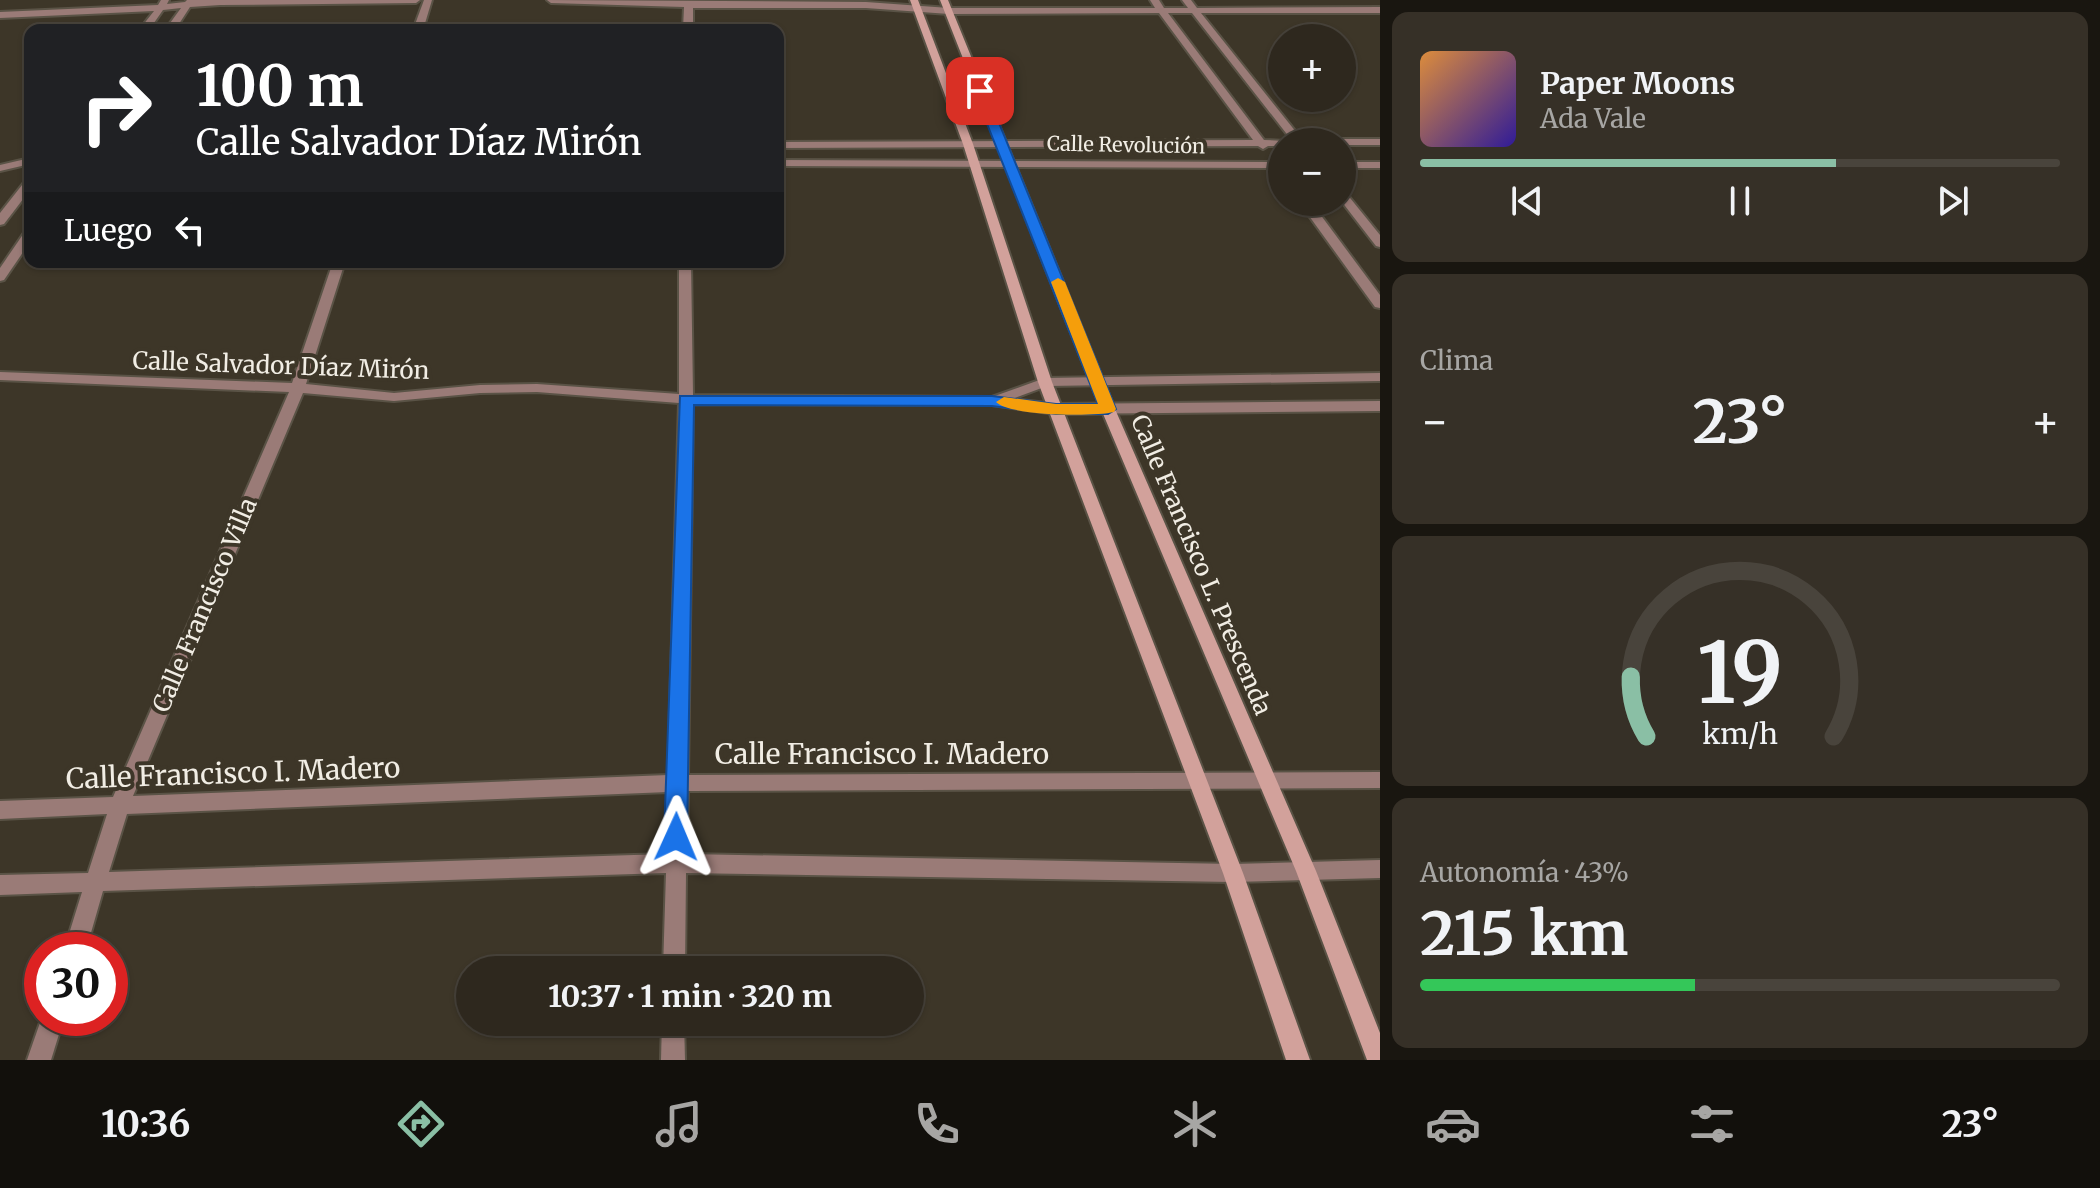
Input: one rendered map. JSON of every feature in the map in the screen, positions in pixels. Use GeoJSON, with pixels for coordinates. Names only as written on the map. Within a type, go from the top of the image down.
{"type":"FeatureCollection","features":[{"type":"Feature","properties":{"kind":"main road"},"geometry":{"type":"LineString","coordinates":[[916,5],[968,144],[1045,382],[1233,873],[1298,1060]]}},
{"type":"Feature","properties":{"kind":"main road","name":"Calle Francisco L. Prescenda"},"geometry":{"type":"LineString","coordinates":[[946,6],[1108,409],[1306,871],[1379,1060]]}},
{"type":"Feature","properties":{"kind":"street"},"geometry":{"type":"LineString","coordinates":[[0,15],[107,11],[190,2],[416,0]]}},
{"type":"Feature","properties":{"kind":"street"},"geometry":{"type":"LineString","coordinates":[[420,24],[428,0]]}},
{"type":"Feature","properties":{"kind":"street"},"geometry":{"type":"LineString","coordinates":[[551,0],[1163,12],[1380,10]]}},
{"type":"Feature","properties":{"kind":"street"},"geometry":{"type":"LineString","coordinates":[[866,5],[898,0]]}},
{"type":"Feature","properties":{"kind":"street"},"geometry":{"type":"LineString","coordinates":[[1154,0],[1268,152]]}},
{"type":"Feature","properties":{"kind":"street"},"geometry":{"type":"LineString","coordinates":[[1186,0],[1288,128]]}},
{"type":"Feature","properties":{"kind":"street"},"geometry":{"type":"LineString","coordinates":[[174,24],[190,2]]}},
{"type":"Feature","properties":{"kind":"street"},"geometry":{"type":"LineString","coordinates":[[148,24],[164,3]]}},
{"type":"Feature","properties":{"kind":"street"},"geometry":{"type":"LineString","coordinates":[[688,24],[689,3]]}},
{"type":"Feature","properties":{"kind":"street","name":"Calle Revolución"},"geometry":{"type":"LineString","coordinates":[[784,145],[1268,142]]}},
{"type":"Feature","properties":{"kind":"street"},"geometry":{"type":"LineString","coordinates":[[1356,142],[1380,142]]}},
{"type":"Feature","properties":{"kind":"street","name":"Calle Revolución"},"geometry":{"type":"LineString","coordinates":[[784,163],[1009,162],[1268,167]]}},
{"type":"Feature","properties":{"kind":"street"},"geometry":{"type":"LineString","coordinates":[[0,169],[24,163]]}},
{"type":"Feature","properties":{"kind":"street"},"geometry":{"type":"LineString","coordinates":[[1356,165],[1380,165]]}},
{"type":"Feature","properties":{"kind":"street"},"geometry":{"type":"LineString","coordinates":[[0,169],[24,171]]}},
{"type":"Feature","properties":{"kind":"street"},"geometry":{"type":"LineString","coordinates":[[0,221],[24,190]]}},
{"type":"Feature","properties":{"kind":"street"},"geometry":{"type":"LineString","coordinates":[[1356,213],[1380,243]]}},
{"type":"Feature","properties":{"kind":"street"},"geometry":{"type":"LineString","coordinates":[[1315,216],[1380,304]]}},
{"type":"Feature","properties":{"kind":"street"},"geometry":{"type":"LineString","coordinates":[[0,277],[24,242]]}},
{"type":"Feature","properties":{"kind":"street","name":"Calle Francisco Villa"},"geometry":{"type":"LineString","coordinates":[[81,932],[119,806],[298,388],[337,268]]}},
{"type":"Feature","properties":{"kind":"street"},"geometry":{"type":"LineString","coordinates":[[674,956],[686,399],[685,268]]}},
{"type":"Feature","properties":{"kind":"street","name":"Calle Salvador Díaz Mirón"},"geometry":{"type":"LineString","coordinates":[[0,376],[298,388],[394,397],[480,389],[537,388],[686,399],[992,401],[1056,409],[1380,406]]}},
{"type":"Feature","properties":{"kind":"street","name":"Calle Salvador Díaz Mirón"},"geometry":{"type":"LineString","coordinates":[[992,401],[1045,382],[1380,377]]}},
{"type":"Feature","properties":{"kind":"street","name":"Calle Francisco I. Madero"},"geometry":{"type":"LineString","coordinates":[[0,810],[676,783],[1380,780]]}},
{"type":"Feature","properties":{"kind":"street"},"geometry":{"type":"LineString","coordinates":[[0,885],[675,863],[1233,873],[1380,869]]}},
{"type":"Feature","properties":{"kind":"street"},"geometry":{"type":"LineString","coordinates":[[39,1060],[47,1036]]}},
{"type":"Feature","properties":{"kind":"street"},"geometry":{"type":"LineString","coordinates":[[673,1036],[673,1060]]}},
{"type":"Feature","properties":{"kind":"slow traffic"},"geometry":{"type":"LineString","coordinates":[[1004,402],[1056,409],[1108,409],[1058,282]]}},
{"type":"Feature","properties":{"kind":"route"},"geometry":{"type":"LineString","coordinates":[[676,837],[686,399],[992,401],[1056,409],[1108,409],[980,91]]}}]}
